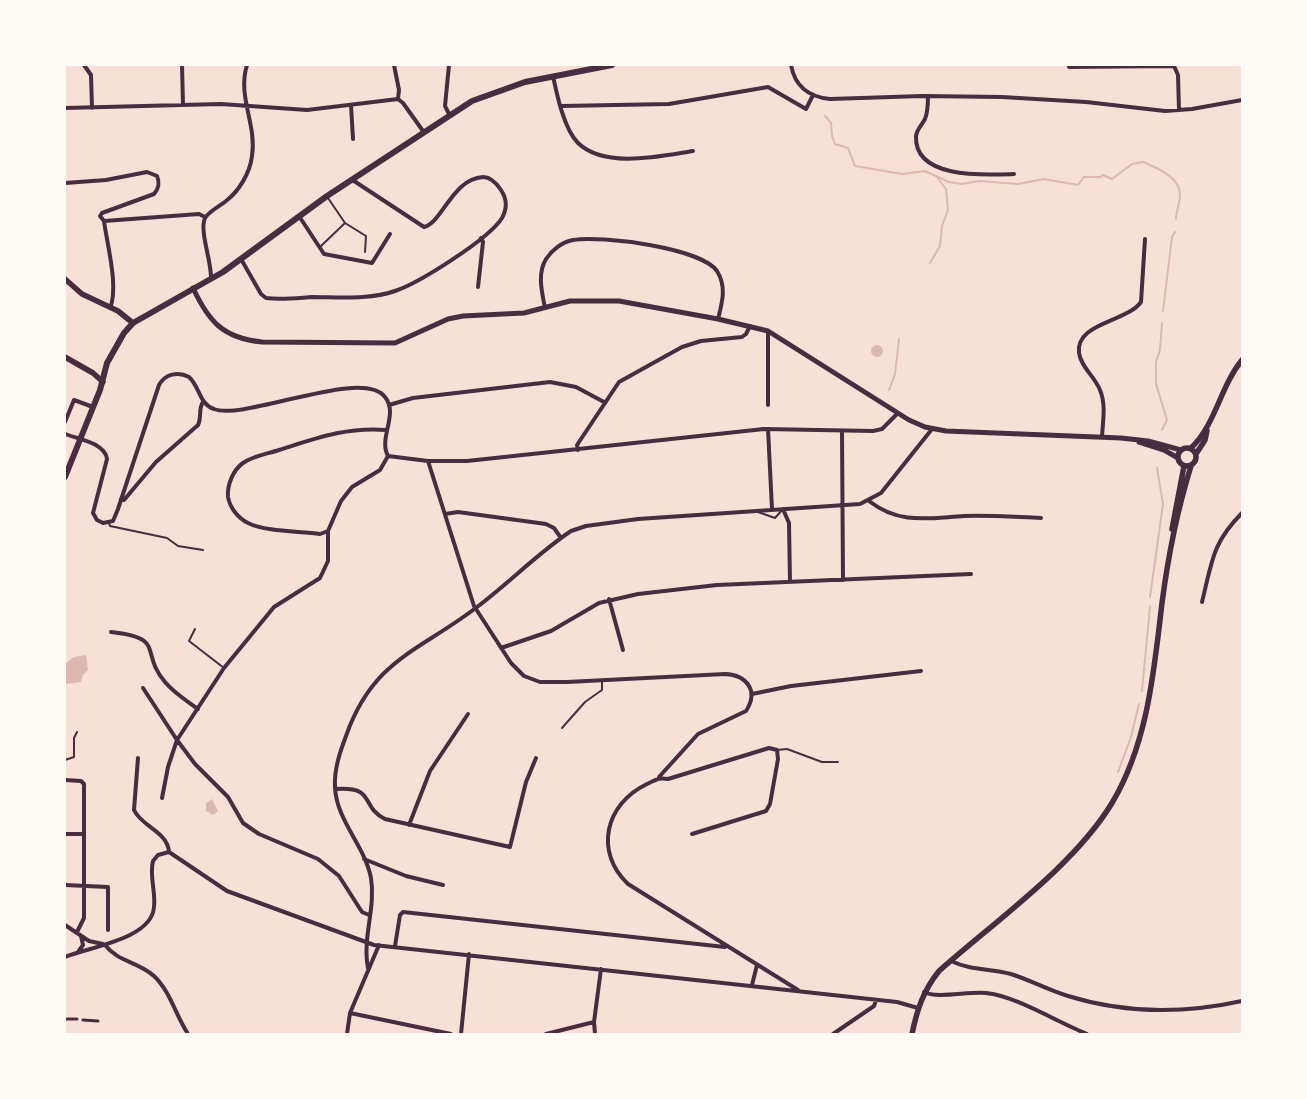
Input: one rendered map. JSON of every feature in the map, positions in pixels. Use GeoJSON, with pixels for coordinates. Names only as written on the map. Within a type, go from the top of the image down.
{"type":"FeatureCollection","features":[{"type":"Feature","properties":{"kind":"main road"},"geometry":{"type":"LineString","coordinates":[[65,477],[103,382],[107,362],[123,335],[133,323],[211,279],[327,196],[449,114],[492,92],[553,76],[612,65]]}},
{"type":"Feature","properties":{"kind":"main road"},"geometry":{"type":"LineString","coordinates":[[65,279],[82,294],[126,316],[133,323]]}},
{"type":"Feature","properties":{"kind":"main road"},"geometry":{"type":"LineString","coordinates":[[65,357],[93,373],[103,382]]}},
{"type":"Feature","properties":{"kind":"main road"},"geometry":{"type":"LineString","coordinates":[[912,1034],[924,992],[939,972],[1058,866],[1088,836],[1111,804],[1123,783],[1146,714],[1172,536],[1172,521],[1188,466],[1196,461],[1196,454],[1205,440],[1207,429],[1231,375],[1242,360]]}},
{"type":"Feature","properties":{"kind":"main road"},"geometry":{"type":"LineString","coordinates":[[1188,466],[1178,458],[1181,450],[1191,448],[1207,429]]}},
{"type":"Feature","properties":{"kind":"main road"},"geometry":{"type":"LineString","coordinates":[[1191,448],[1196,454]]}},
{"type":"Feature","properties":{"kind":"street"},"geometry":{"type":"LineString","coordinates":[[84,65],[90,75],[92,108]]}},
{"type":"Feature","properties":{"kind":"street"},"geometry":{"type":"LineString","coordinates":[[182,65],[183,105]]}},
{"type":"Feature","properties":{"kind":"street"},"geometry":{"type":"LineString","coordinates":[[211,279],[211,266],[203,227],[205,217],[237,190],[248,172],[254,143],[243,97],[247,65]]}},
{"type":"Feature","properties":{"kind":"street"},"geometry":{"type":"LineString","coordinates":[[394,65],[399,90],[398,100]]}},
{"type":"Feature","properties":{"kind":"street"},"geometry":{"type":"LineString","coordinates":[[449,65],[445,106],[449,114]]}},
{"type":"Feature","properties":{"kind":"street"},"geometry":{"type":"LineString","coordinates":[[791,65],[798,84],[813,95],[830,98],[928,96],[1086,102],[1179,110],[1242,100]]}},
{"type":"Feature","properties":{"kind":"street"},"geometry":{"type":"LineString","coordinates":[[1069,67],[1174,66],[1178,75],[1179,110]]}},
{"type":"Feature","properties":{"kind":"street"},"geometry":{"type":"LineString","coordinates":[[553,76],[566,125],[578,144],[598,154],[624,159],[642,159],[693,151]]}},
{"type":"Feature","properties":{"kind":"street"},"geometry":{"type":"LineString","coordinates":[[562,106],[669,104],[768,87],[806,109],[809,108],[813,95]]}},
{"type":"Feature","properties":{"kind":"street"},"geometry":{"type":"LineString","coordinates":[[928,96],[927,112],[916,136],[917,144],[925,158],[953,173],[1014,174]]}},
{"type":"Feature","properties":{"kind":"street"},"geometry":{"type":"LineString","coordinates":[[65,108],[183,105],[246,106],[307,110],[398,100],[403,103],[423,131]]}},
{"type":"Feature","properties":{"kind":"street"},"geometry":{"type":"LineString","coordinates":[[351,105],[353,139]]}},
{"type":"Feature","properties":{"kind":"street"},"geometry":{"type":"LineString","coordinates":[[65,183],[111,180],[147,172],[156,176],[159,185],[154,194],[102,213],[100,216],[104,221],[113,296],[110,308]]}},
{"type":"Feature","properties":{"kind":"street"},"geometry":{"type":"LineString","coordinates":[[240,259],[261,294],[266,298],[363,296],[393,292],[411,284],[481,238],[501,218],[506,204],[503,192],[495,182],[487,178],[471,182],[454,194],[430,225],[424,227],[352,179]]}},
{"type":"Feature","properties":{"kind":"street"},"geometry":{"type":"LineString","coordinates":[[104,221],[199,214],[205,217]]}},
{"type":"Feature","properties":{"kind":"street"},"geometry":{"type":"LineString","coordinates":[[299,216],[324,254],[372,263],[390,234]]}},
{"type":"Feature","properties":{"kind":"street"},"geometry":{"type":"LineString","coordinates":[[478,287],[481,238]]}},
{"type":"Feature","properties":{"kind":"street"},"geometry":{"type":"LineString","coordinates":[[1102,436],[1102,393],[1081,359],[1080,346],[1086,333],[1130,313],[1142,302],[1145,239]]}},
{"type":"Feature","properties":{"kind":"street"},"geometry":{"type":"LineString","coordinates":[[545,308],[541,286],[542,272],[545,261],[552,252],[572,240],[624,242],[662,248],[708,263],[715,269],[723,286],[718,319]]}},
{"type":"Feature","properties":{"kind":"street"},"geometry":{"type":"LineString","coordinates":[[193,288],[213,320],[228,334],[242,340],[262,342],[395,342],[448,319],[463,316],[507,315],[570,301],[600,300],[640,304],[768,331],[916,424],[932,429],[1102,436],[1148,441],[1181,450]]}},
{"type":"Feature","properties":{"kind":"street"},"geometry":{"type":"LineString","coordinates":[[578,450],[577,446],[604,402],[619,382],[682,347],[701,341],[742,337],[750,326]]}},
{"type":"Feature","properties":{"kind":"street"},"geometry":{"type":"LineString","coordinates":[[768,331],[768,405]]}},
{"type":"Feature","properties":{"kind":"street"},"geometry":{"type":"LineString","coordinates":[[65,434],[102,448],[107,453],[92,513],[97,520],[109,523],[113,521],[161,380],[172,374],[184,375],[194,383],[203,402],[213,409],[232,411],[317,393],[368,390],[381,393],[389,405],[386,430],[388,456],[380,470],[352,487],[347,493],[328,532],[328,562],[325,572],[320,578],[274,607],[224,668],[177,740],[168,767],[162,798]]}},
{"type":"Feature","properties":{"kind":"street"},"geometry":{"type":"LineString","coordinates":[[389,405],[413,398],[550,382],[576,387],[604,402]]}},
{"type":"Feature","properties":{"kind":"street"},"geometry":{"type":"LineString","coordinates":[[65,422],[74,400],[93,407]]}},
{"type":"Feature","properties":{"kind":"street"},"geometry":{"type":"LineString","coordinates":[[121,499],[124,500],[156,462],[198,425],[201,419],[200,406],[203,402]]}},
{"type":"Feature","properties":{"kind":"street"},"geometry":{"type":"LineString","coordinates":[[388,456],[428,461],[468,461],[768,429],[878,431],[887,425],[898,413]]}},
{"type":"Feature","properties":{"kind":"street"},"geometry":{"type":"LineString","coordinates":[[768,429],[772,510]]}},
{"type":"Feature","properties":{"kind":"street"},"geometry":{"type":"LineString","coordinates":[[368,968],[367,942],[370,915],[370,878],[364,859],[339,806],[335,789],[337,763],[348,729],[365,696],[391,665],[476,609],[561,538],[586,526],[606,522],[841,506],[869,501],[886,487],[932,429]]}},
{"type":"Feature","properties":{"kind":"street"},"geometry":{"type":"LineString","coordinates":[[328,532],[320,534],[250,524],[239,517],[231,506],[228,488],[230,480],[242,464],[249,460],[343,430],[386,430]]}},
{"type":"Feature","properties":{"kind":"street"},"geometry":{"type":"LineString","coordinates":[[842,430],[841,506],[843,580]]}},
{"type":"Feature","properties":{"kind":"street"},"geometry":{"type":"LineString","coordinates":[[1137,440],[1164,450],[1178,458]]}},
{"type":"Feature","properties":{"kind":"street"},"geometry":{"type":"LineString","coordinates":[[428,461],[476,609],[511,663],[531,680],[602,681],[735,674],[748,682],[752,694],[751,704],[746,710],[698,734],[659,777],[635,790],[617,808],[609,833],[608,848],[611,863],[619,876],[628,884],[728,948],[800,991]]}},
{"type":"Feature","properties":{"kind":"street"},"geometry":{"type":"LineString","coordinates":[[869,501],[892,515],[905,518],[964,516],[1041,518]]}},
{"type":"Feature","properties":{"kind":"street"},"geometry":{"type":"LineString","coordinates":[[783,509],[789,523],[790,582]]}},
{"type":"Feature","properties":{"kind":"street"},"geometry":{"type":"LineString","coordinates":[[445,514],[458,512],[546,524],[554,528],[561,538]]}},
{"type":"Feature","properties":{"kind":"street"},"geometry":{"type":"LineString","coordinates":[[1202,602],[1216,546],[1226,530],[1242,513]]}},
{"type":"Feature","properties":{"kind":"street"},"geometry":{"type":"LineString","coordinates":[[501,648],[552,631],[583,611],[609,599],[681,588],[971,574]]}},
{"type":"Feature","properties":{"kind":"street"},"geometry":{"type":"LineString","coordinates":[[609,599],[623,650]]}},
{"type":"Feature","properties":{"kind":"street"},"geometry":{"type":"LineString","coordinates":[[111,632],[133,635],[144,640],[165,683],[198,709]]}},
{"type":"Feature","properties":{"kind":"street"},"geometry":{"type":"LineString","coordinates":[[752,694],[791,686],[921,671]]}},
{"type":"Feature","properties":{"kind":"street"},"geometry":{"type":"LineString","coordinates":[[143,688],[177,740],[195,764],[228,797],[243,823],[259,834],[318,858],[339,876],[362,912],[370,915]]}},
{"type":"Feature","properties":{"kind":"street"},"geometry":{"type":"LineString","coordinates":[[409,825],[430,771],[468,714]]}},
{"type":"Feature","properties":{"kind":"street"},"geometry":{"type":"LineString","coordinates":[[659,777],[668,779],[769,748],[776,750],[778,759],[770,804],[766,811],[692,834]]}},
{"type":"Feature","properties":{"kind":"street"},"geometry":{"type":"LineString","coordinates":[[138,758],[134,810],[163,838],[169,846],[169,852]]}},
{"type":"Feature","properties":{"kind":"street"},"geometry":{"type":"LineString","coordinates":[[335,789],[357,789],[362,792],[379,816],[409,825],[510,847],[526,782],[536,758]]}},
{"type":"Feature","properties":{"kind":"street"},"geometry":{"type":"LineString","coordinates":[[65,780],[84,782],[84,920],[79,934],[83,945],[76,953]]}},
{"type":"Feature","properties":{"kind":"street"},"geometry":{"type":"LineString","coordinates":[[65,834],[83,834]]}},
{"type":"Feature","properties":{"kind":"street"},"geometry":{"type":"LineString","coordinates":[[65,957],[118,940],[145,926],[150,920],[154,909],[153,861],[158,855],[169,852],[226,891],[379,945],[752,985],[897,1002],[918,1008]]}},
{"type":"Feature","properties":{"kind":"street"},"geometry":{"type":"LineString","coordinates":[[364,859],[406,876],[444,885]]}},
{"type":"Feature","properties":{"kind":"street"},"geometry":{"type":"LineString","coordinates":[[65,885],[108,887],[108,930]]}},
{"type":"Feature","properties":{"kind":"street"},"geometry":{"type":"LineString","coordinates":[[395,946],[400,915],[403,912],[728,948]]}},
{"type":"Feature","properties":{"kind":"street"},"geometry":{"type":"LineString","coordinates":[[65,925],[89,941],[105,944],[116,957],[148,971],[157,978],[188,1034]]}},
{"type":"Feature","properties":{"kind":"street"},"geometry":{"type":"LineString","coordinates":[[347,1034],[350,1013],[379,945]]}},
{"type":"Feature","properties":{"kind":"street"},"geometry":{"type":"LineString","coordinates":[[460,1034],[469,954]]}},
{"type":"Feature","properties":{"kind":"street"},"geometry":{"type":"LineString","coordinates":[[951,961],[969,969],[993,970],[1016,976],[1065,995],[1096,1004],[1126,1009],[1173,1012],[1217,1007],[1242,1001]]}},
{"type":"Feature","properties":{"kind":"street"},"geometry":{"type":"LineString","coordinates":[[752,985],[757,965]]}},
{"type":"Feature","properties":{"kind":"street"},"geometry":{"type":"LineString","coordinates":[[595,1034],[594,1022],[601,969]]}},
{"type":"Feature","properties":{"kind":"street"},"geometry":{"type":"LineString","coordinates":[[924,992],[930,995],[968,992],[1001,996],[1087,1034]]}},
{"type":"Feature","properties":{"kind":"street"},"geometry":{"type":"LineString","coordinates":[[833,1034],[874,1006],[876,1000]]}},
{"type":"Feature","properties":{"kind":"street"},"geometry":{"type":"LineString","coordinates":[[350,1013],[451,1034]]}},
{"type":"Feature","properties":{"kind":"street"},"geometry":{"type":"LineString","coordinates":[[65,1019],[77,1020]]}},
{"type":"Feature","properties":{"kind":"street"},"geometry":{"type":"LineString","coordinates":[[83,1020],[98,1021]]}},
{"type":"Feature","properties":{"kind":"street"},"geometry":{"type":"LineString","coordinates":[[546,1034],[594,1022]]}},
{"type":"Feature","properties":{"kind":"lane"},"geometry":{"type":"LineString","coordinates":[[327,196],[345,223],[366,236],[365,252]]}},
{"type":"Feature","properties":{"kind":"lane"},"geometry":{"type":"LineString","coordinates":[[320,247],[345,223]]}},
{"type":"Feature","properties":{"kind":"lane"},"geometry":{"type":"LineString","coordinates":[[756,511],[775,518],[783,509]]}},
{"type":"Feature","properties":{"kind":"lane"},"geometry":{"type":"LineString","coordinates":[[109,523],[110,526],[167,538],[178,546],[203,550]]}},
{"type":"Feature","properties":{"kind":"lane"},"geometry":{"type":"LineString","coordinates":[[195,629],[189,640],[224,668]]}},
{"type":"Feature","properties":{"kind":"lane"},"geometry":{"type":"LineString","coordinates":[[562,728],[585,702],[602,690],[602,681]]}},
{"type":"Feature","properties":{"kind":"lane"},"geometry":{"type":"LineString","coordinates":[[65,760],[74,757],[74,738],[77,732]]}},
{"type":"Feature","properties":{"kind":"lane"},"geometry":{"type":"LineString","coordinates":[[776,750],[786,749],[813,760],[838,762]]}},
{"type":"Feature","properties":{"kind":"shaded area"},"geometry":{"type":"Polygon","coordinates":[[[875,345],[879,345],[883,351],[879,357],[875,357],[871,353],[871,349],[875,345]]]}},
{"type":"Feature","properties":{"kind":"shaded area"},"geometry":{"type":"Polygon","coordinates":[[[86,655],[88,670],[83,675],[81,682],[67,684],[65,681],[66,663],[74,657],[86,655]]]}},
{"type":"Feature","properties":{"kind":"shaded area"},"geometry":{"type":"Polygon","coordinates":[[[212,799],[218,811],[213,815],[206,811],[206,803],[212,799]]]}},
{"type":"Feature","properties":{"kind":"waterway"},"geometry":{"type":"LineString","coordinates":[[825,116],[831,123],[835,144],[848,148],[855,166],[902,174],[925,171],[949,182],[962,184],[979,181],[1018,184],[1044,179],[1078,185],[1084,177],[1101,177],[1103,175],[1112,179],[1132,164],[1143,162],[1167,174],[1176,183],[1180,195],[1176,219]]}},
{"type":"Feature","properties":{"kind":"waterway"},"geometry":{"type":"LineString","coordinates":[[930,263],[940,246],[942,226],[948,210],[946,189],[936,176]]}},
{"type":"Feature","properties":{"kind":"waterway"},"geometry":{"type":"LineString","coordinates":[[1163,311],[1172,237],[1175,232]]}},
{"type":"Feature","properties":{"kind":"waterway"},"geometry":{"type":"LineString","coordinates":[[1162,323],[1160,350],[1156,362],[1156,384],[1167,420],[1162,430]]}},
{"type":"Feature","properties":{"kind":"waterway"},"geometry":{"type":"LineString","coordinates":[[889,390],[895,374],[899,339]]}},
{"type":"Feature","properties":{"kind":"waterway"},"geometry":{"type":"LineString","coordinates":[[1150,597],[1163,504],[1157,468]]}},
{"type":"Feature","properties":{"kind":"waterway"},"geometry":{"type":"LineString","coordinates":[[1142,691],[1150,606]]}},
{"type":"Feature","properties":{"kind":"waterway"},"geometry":{"type":"LineString","coordinates":[[1118,772],[1131,737],[1139,704]]}}]}
